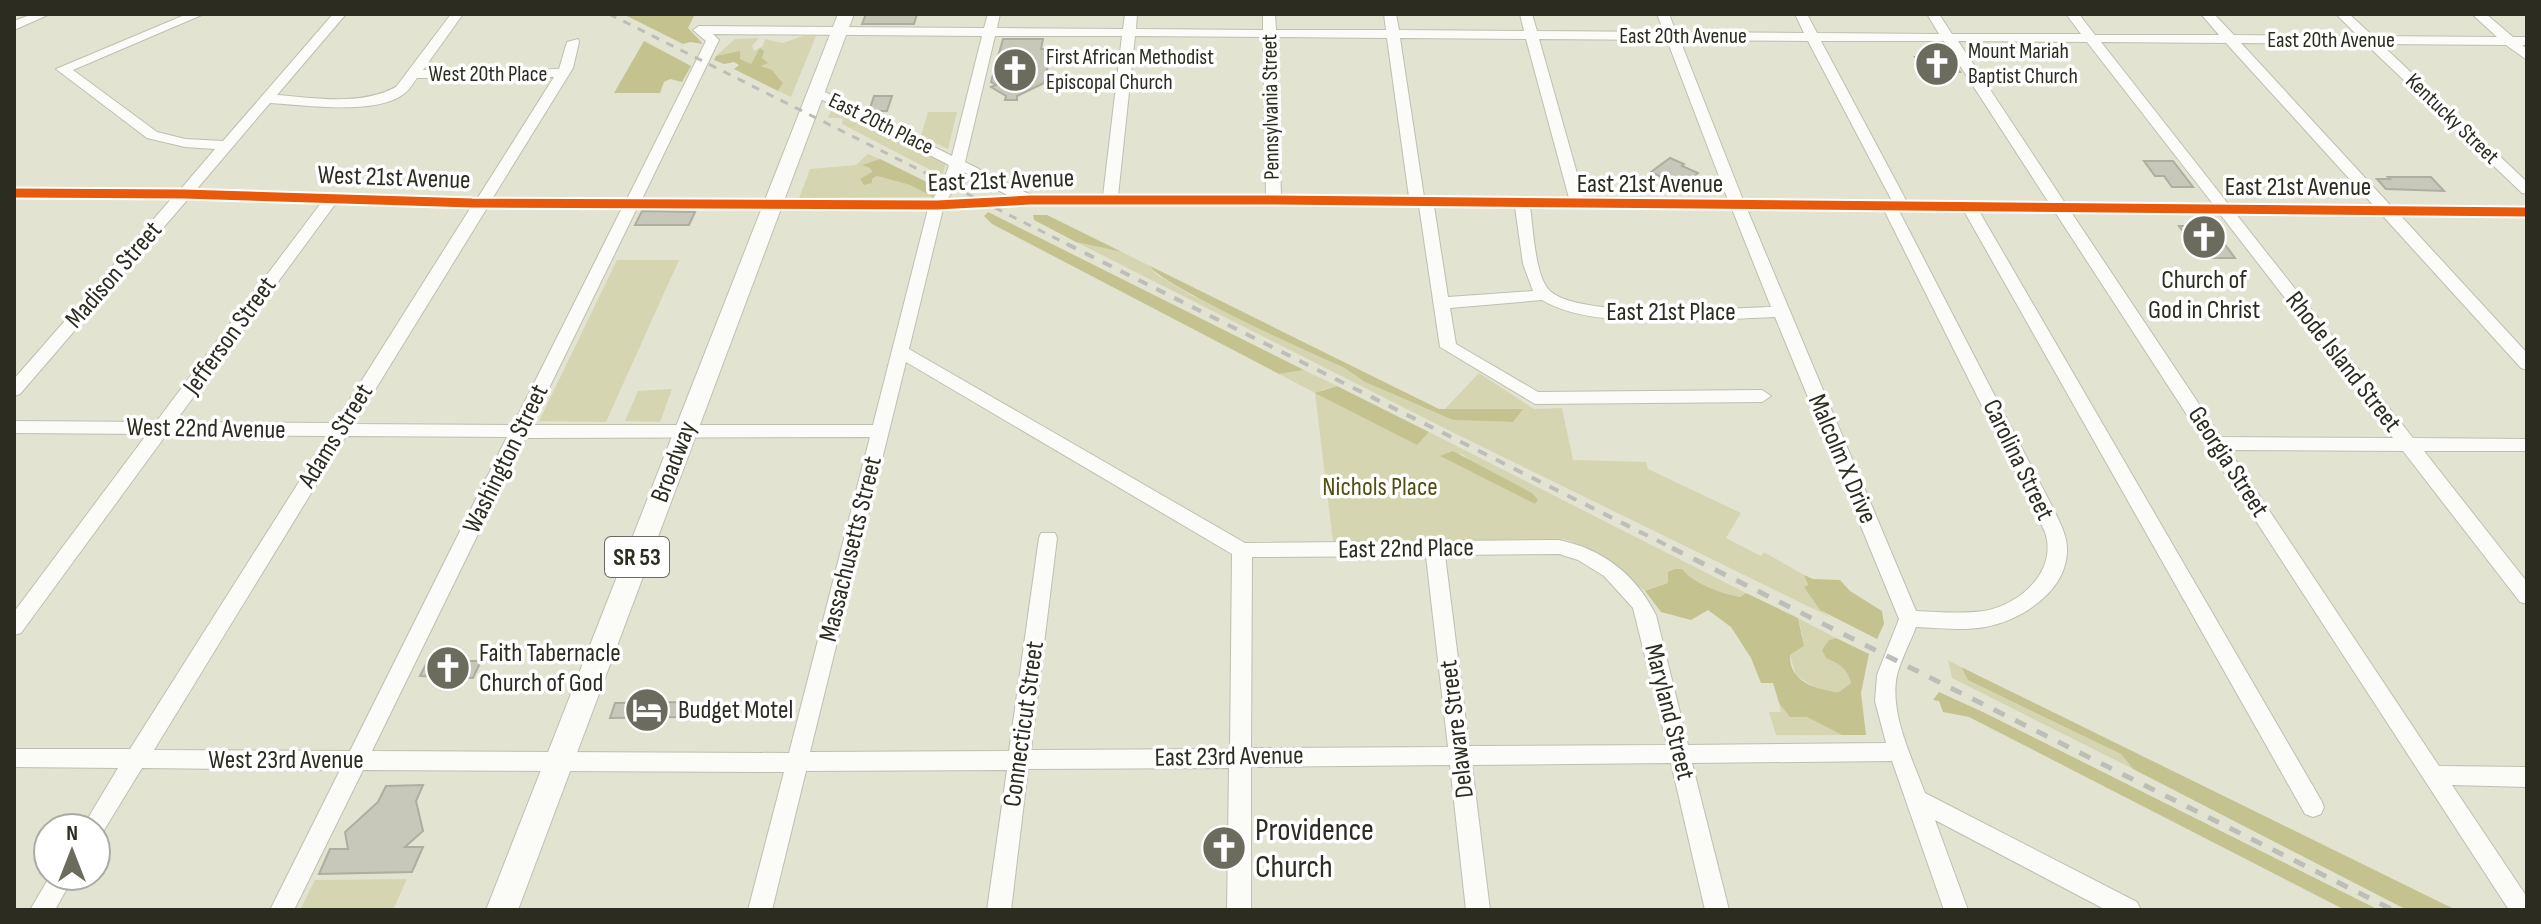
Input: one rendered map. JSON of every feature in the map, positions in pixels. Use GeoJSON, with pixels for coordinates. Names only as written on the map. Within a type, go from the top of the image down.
{"type":"FeatureCollection","features":[{"type":"Feature","properties":{"kind":"main road","name":"Broadway"},"geometry":{"type":"LineString","coordinates":[[502,910],[843,22]]}},
{"type":"Feature","properties":{"kind":"street"},"geometry":{"type":"LineString","coordinates":[[19,21],[44,14]]}},
{"type":"Feature","properties":{"kind":"street"},"geometry":{"type":"LineString","coordinates":[[198,14],[63,69],[152,135],[185,143],[227,145]]}},
{"type":"Feature","properties":{"kind":"street","name":"Madison Street"},"geometry":{"type":"LineString","coordinates":[[14,390],[340,14]]}},
{"type":"Feature","properties":{"kind":"street"},"geometry":{"type":"LineString","coordinates":[[266,99],[385,98],[401,90],[457,14]]}},
{"type":"Feature","properties":{"kind":"street","name":"Massachusetts Street"},"geometry":{"type":"LineString","coordinates":[[760,910],[899,351],[945,192],[958,162],[994,14]]}},
{"type":"Feature","properties":{"kind":"street"},"geometry":{"type":"LineString","coordinates":[[1110,200],[1131,14]]}},
{"type":"Feature","properties":{"kind":"street","name":"Pennsylvania Street"},"geometry":{"type":"LineString","coordinates":[[1269,14],[1274,200]]}},
{"type":"Feature","properties":{"kind":"street"},"geometry":{"type":"LineString","coordinates":[[1390,14],[1448,347],[1535,398],[1762,396]]}},
{"type":"Feature","properties":{"kind":"street"},"geometry":{"type":"LineString","coordinates":[[1526,14],[1578,205]]}},
{"type":"Feature","properties":{"kind":"street","name":"Malcolm X Drive"},"geometry":{"type":"LineString","coordinates":[[1663,14],[1781,312],[1909,619]]}},
{"type":"Feature","properties":{"kind":"street","name":"Carolina Street"},"geometry":{"type":"LineString","coordinates":[[1801,14],[2045,510],[2057,541],[2055,570],[2033,597],[1997,616],[1964,620],[1909,619]]}},
{"type":"Feature","properties":{"kind":"street","name":"Georgia Street"},"geometry":{"type":"LineString","coordinates":[[1933,14],[2522,910]]}},
{"type":"Feature","properties":{"kind":"street","name":"Rhode Island Street"},"geometry":{"type":"LineString","coordinates":[[2072,14],[2527,596]]}},
{"type":"Feature","properties":{"kind":"street"},"geometry":{"type":"LineString","coordinates":[[2207,14],[2527,364]]}},
{"type":"Feature","properties":{"kind":"street","name":"Kentucky Street"},"geometry":{"type":"LineString","coordinates":[[2342,14],[2527,190]]}},
{"type":"Feature","properties":{"kind":"street"},"geometry":{"type":"LineString","coordinates":[[2478,14],[2527,56]]}},
{"type":"Feature","properties":{"kind":"street","name":"East 20th Avenue"},"geometry":{"type":"LineString","coordinates":[[703,22],[843,22],[990,31],[2527,41]]}},
{"type":"Feature","properties":{"kind":"street","name":"Washington Street"},"geometry":{"type":"LineString","coordinates":[[282,910],[713,40],[703,22]]}},
{"type":"Feature","properties":{"kind":"street","name":"Adams Street"},"geometry":{"type":"LineString","coordinates":[[103,812],[563,73],[573,42]]}},
{"type":"Feature","properties":{"kind":"street","name":"West 20th Place"},"geometry":{"type":"LineString","coordinates":[[413,74],[563,73]]}},
{"type":"Feature","properties":{"kind":"street","name":"East 20th Place"},"geometry":{"type":"LineString","coordinates":[[816,93],[1030,200]]}},
{"type":"Feature","properties":{"kind":"street","name":"East 21st Avenue"},"geometry":{"type":"LineString","coordinates":[[773,205],[945,192],[1030,200],[2527,212]]}},
{"type":"Feature","properties":{"kind":"street","name":"West 21st Avenue"},"geometry":{"type":"LineString","coordinates":[[14,193],[184,194],[481,203],[773,205]]}},
{"type":"Feature","properties":{"kind":"street","name":"Jefferson Street"},"geometry":{"type":"LineString","coordinates":[[14,627],[332,198]]}},
{"type":"Feature","properties":{"kind":"street"},"geometry":{"type":"LineString","coordinates":[[1442,303],[1544,295],[1536,279],[1522,204]]}},
{"type":"Feature","properties":{"kind":"street"},"geometry":{"type":"LineString","coordinates":[[1970,208],[2313,807]]}},
{"type":"Feature","properties":{"kind":"street","name":"East 21st Place"},"geometry":{"type":"LineString","coordinates":[[1544,295],[1562,305],[1617,313],[1781,312]]}},
{"type":"Feature","properties":{"kind":"street"},"geometry":{"type":"LineString","coordinates":[[899,351],[1242,550],[1239,910]]}},
{"type":"Feature","properties":{"kind":"street","name":"West 22nd Avenue"},"geometry":{"type":"LineString","coordinates":[[14,427],[519,432],[880,431]]}},
{"type":"Feature","properties":{"kind":"street"},"geometry":{"type":"LineString","coordinates":[[2215,443],[2527,445]]}},
{"type":"Feature","properties":{"kind":"street","name":"Connecticut Street"},"geometry":{"type":"LineString","coordinates":[[999,910],[1048,538]]}},
{"type":"Feature","properties":{"kind":"street","name":"Delaware Street"},"geometry":{"type":"LineString","coordinates":[[1435,548],[1478,910]]}},
{"type":"Feature","properties":{"kind":"street","name":"East 22nd Place"},"geometry":{"type":"LineString","coordinates":[[1242,550],[1570,549]]}},
{"type":"Feature","properties":{"kind":"street","name":"Maryland Street"},"geometry":{"type":"LineString","coordinates":[[1570,549],[1594,560],[1634,594],[1643,608],[1717,910]]}},
{"type":"Feature","properties":{"kind":"street"},"geometry":{"type":"LineString","coordinates":[[1909,619],[1887,675],[1884,692],[1899,752],[1956,910]]}},
{"type":"Feature","properties":{"kind":"street","name":"East 23rd Avenue"},"geometry":{"type":"LineString","coordinates":[[558,763],[1899,752]]}},
{"type":"Feature","properties":{"kind":"street","name":"West 23rd Avenue"},"geometry":{"type":"LineString","coordinates":[[14,758],[558,763]]}},
{"type":"Feature","properties":{"kind":"street"},"geometry":{"type":"LineString","coordinates":[[2433,775],[2527,777]]}},
{"type":"Feature","properties":{"kind":"street"},"geometry":{"type":"LineString","coordinates":[[1917,800],[2129,910]]}},
{"type":"Feature","properties":{"kind":"street"},"geometry":{"type":"LineString","coordinates":[[42,910],[53,892]]}},
{"type":"Feature","properties":{"kind":"green space"},"geometry":{"type":"Polygon","coordinates":[[[803,36],[816,36],[791,97],[778,91],[783,83],[777,76],[755,61],[751,64],[739,59],[740,52],[716,56],[735,39],[759,38],[752,46],[754,51],[763,46],[765,39],[783,43],[803,36]]]}},
{"type":"Feature","properties":{"kind":"green space"},"geometry":{"type":"Polygon","coordinates":[[[832,108],[946,163],[942,176],[842,124],[843,118],[828,118],[832,108]]]}},
{"type":"Feature","properties":{"kind":"green space"},"geometry":{"type":"Polygon","coordinates":[[[928,112],[957,112],[948,149],[921,136],[928,112]]]}},
{"type":"Feature","properties":{"kind":"green space"},"geometry":{"type":"Polygon","coordinates":[[[868,154],[880,159],[863,165],[871,168],[872,179],[877,176],[910,185],[933,197],[799,198],[810,169],[856,165],[868,154]]]}},
{"type":"Feature","properties":{"kind":"green space"},"geometry":{"type":"Polygon","coordinates":[[[1076,242],[1122,252],[1150,266],[1156,274],[1191,295],[1343,367],[1365,382],[1453,420],[1513,422],[1522,409],[1445,409],[1479,373],[1534,409],[1562,408],[1573,460],[1646,462],[1648,469],[1741,513],[1726,538],[1761,556],[1764,552],[1804,575],[1808,586],[1805,588],[1820,610],[1832,618],[1452,432],[1076,242]]]}},
{"type":"Feature","properties":{"kind":"green space"},"geometry":{"type":"Polygon","coordinates":[[[617,260],[679,260],[606,422],[539,421],[617,260]]]}},
{"type":"Feature","properties":{"kind":"green space","name":"Nichols Place"},"geometry":{"type":"Polygon","coordinates":[[[1304,370],[1337,386],[1321,390],[1417,444],[1429,432],[1746,593],[1740,597],[1717,591],[1694,580],[1682,569],[1669,583],[1645,591],[1597,554],[1564,539],[1333,542],[1315,393],[1279,374],[1304,370]],[[1462,454],[1441,456],[1535,504],[1532,493],[1481,468],[1462,454]]]}},
{"type":"Feature","properties":{"kind":"green space"},"geometry":{"type":"Polygon","coordinates":[[[672,389],[660,422],[625,421],[638,391],[672,389]]]}},
{"type":"Feature","properties":{"kind":"green space"},"geometry":{"type":"Polygon","coordinates":[[[1798,618],[1836,638],[1829,640],[1826,658],[1842,667],[1851,683],[1839,692],[1817,689],[1796,675],[1790,655],[1803,638],[1798,618]]]}},
{"type":"Feature","properties":{"kind":"green space"},"geometry":{"type":"Polygon","coordinates":[[[1948,660],[1961,667],[1963,672],[2121,754],[2133,769],[1952,678],[1948,660]]]}},
{"type":"Feature","properties":{"kind":"green space"},"geometry":{"type":"Polygon","coordinates":[[[1779,703],[1790,716],[1807,717],[1842,735],[1776,735],[1769,712],[1781,712],[1779,703]]]}},
{"type":"Feature","properties":{"kind":"green space"},"geometry":{"type":"Polygon","coordinates":[[[407,879],[393,910],[300,910],[315,880],[407,879]]]}},
{"type":"Feature","properties":{"kind":"shaded area"},"geometry":{"type":"Polygon","coordinates":[[[623,14],[695,14],[688,28],[703,44],[683,44],[623,14]]]}},
{"type":"Feature","properties":{"kind":"shaded area"},"geometry":{"type":"Polygon","coordinates":[[[644,41],[691,66],[682,82],[670,79],[664,82],[660,93],[614,93],[644,41]]]}},
{"type":"Feature","properties":{"kind":"shaded area"},"geometry":{"type":"Polygon","coordinates":[[[760,48],[764,51],[762,58],[768,63],[761,66],[772,70],[783,83],[778,91],[734,69],[739,65],[734,62],[724,64],[714,60],[716,56],[740,51],[740,59],[751,64],[760,48]]]}},
{"type":"Feature","properties":{"kind":"shaded area"},"geometry":{"type":"Polygon","coordinates":[[[880,159],[939,188],[933,197],[910,185],[877,176],[872,183],[864,185],[860,179],[872,172],[862,165],[880,159]]]}},
{"type":"Feature","properties":{"kind":"shaded area"},"geometry":{"type":"Polygon","coordinates":[[[988,212],[1304,370],[1279,374],[992,224],[984,216],[988,212]]]}},
{"type":"Feature","properties":{"kind":"shaded area"},"geometry":{"type":"Polygon","coordinates":[[[1033,215],[1047,215],[1122,252],[1076,242],[1034,220],[1033,215]]]}},
{"type":"Feature","properties":{"kind":"shaded area"},"geometry":{"type":"Polygon","coordinates":[[[1150,266],[1439,409],[1523,409],[1513,422],[1453,420],[1365,382],[1343,367],[1207,303],[1150,266]]]}},
{"type":"Feature","properties":{"kind":"shaded area"},"geometry":{"type":"Polygon","coordinates":[[[1337,386],[1429,432],[1417,445],[1315,393],[1337,386]]]}},
{"type":"Feature","properties":{"kind":"shaded area"},"geometry":{"type":"Polygon","coordinates":[[[1453,451],[1532,493],[1538,500],[1535,504],[1440,456],[1453,451]]]}},
{"type":"Feature","properties":{"kind":"shaded area"},"geometry":{"type":"Polygon","coordinates":[[[1682,569],[1709,588],[1740,597],[1746,593],[1798,618],[1804,646],[1790,655],[1791,664],[1799,678],[1814,687],[1839,692],[1851,683],[1842,667],[1826,658],[1822,650],[1829,640],[1836,638],[1869,654],[1861,693],[1866,735],[1842,735],[1807,717],[1790,717],[1779,703],[1773,683],[1761,683],[1751,658],[1731,627],[1708,610],[1691,620],[1661,612],[1645,591],[1668,583],[1668,572],[1682,569]]]}},
{"type":"Feature","properties":{"kind":"shaded area"},"geometry":{"type":"Polygon","coordinates":[[[1804,575],[1813,579],[1840,580],[1850,591],[1882,611],[1884,624],[1877,639],[1820,610],[1804,587],[1808,585],[1804,575]]]}},
{"type":"Feature","properties":{"kind":"shaded area"},"geometry":{"type":"Polygon","coordinates":[[[1961,667],[2456,910],[2407,910],[2133,769],[2121,754],[1968,680],[1961,667]]]}},
{"type":"Feature","properties":{"kind":"shaded area"},"geometry":{"type":"Polygon","coordinates":[[[1939,692],[2379,910],[2345,910],[1969,717],[1943,712],[1939,701],[1933,700],[1939,692]]]}},
{"type":"Feature","properties":{"kind":"building"},"geometry":{"type":"Polygon","coordinates":[[[866,14],[917,14],[914,24],[862,24],[866,14]]]}},
{"type":"Feature","properties":{"kind":"building","name":"First African Methodist Episcopal Church"},"geometry":{"type":"Polygon","coordinates":[[[1003,39],[1043,39],[1041,49],[1052,49],[1044,83],[1017,96],[1017,100],[1005,100],[1006,96],[991,87],[996,85],[991,82],[1003,39]]]}},
{"type":"Feature","properties":{"kind":"building","name":"Mount Mariah Baptist Church"},"geometry":{"type":"Polygon","coordinates":[[[1932,49],[1946,49],[1960,72],[1924,72],[1915,57],[1937,57],[1932,49]]]}},
{"type":"Feature","properties":{"kind":"building"},"geometry":{"type":"Polygon","coordinates":[[[874,96],[892,96],[887,111],[869,111],[874,96]]]}},
{"type":"Feature","properties":{"kind":"building"},"geometry":{"type":"Polygon","coordinates":[[[1670,158],[1698,173],[1682,187],[1651,172],[1670,158]]]}},
{"type":"Feature","properties":{"kind":"building"},"geometry":{"type":"Polygon","coordinates":[[[2144,161],[2173,161],[2193,187],[2172,187],[2164,176],[2155,176],[2144,161]]]}},
{"type":"Feature","properties":{"kind":"building"},"geometry":{"type":"Polygon","coordinates":[[[2388,177],[2431,177],[2444,191],[2386,189],[2377,179],[2390,179],[2388,177]]]}},
{"type":"Feature","properties":{"kind":"building"},"geometry":{"type":"Polygon","coordinates":[[[642,211],[695,212],[689,225],[635,225],[642,211]]]}},
{"type":"Feature","properties":{"kind":"building","name":"Church of God in Christ"},"geometry":{"type":"Polygon","coordinates":[[[2179,226],[2211,226],[2235,258],[2202,258],[2179,226]]]}},
{"type":"Feature","properties":{"kind":"building","name":"Faith Tabernacle Church of God"},"geometry":{"type":"Polygon","coordinates":[[[429,658],[481,661],[473,678],[420,676],[429,658]]]}},
{"type":"Feature","properties":{"kind":"building","name":"Budget Motel"},"geometry":{"type":"Polygon","coordinates":[[[684,702],[680,717],[610,718],[615,703],[684,702]]]}},
{"type":"Feature","properties":{"kind":"building"},"geometry":{"type":"Polygon","coordinates":[[[423,785],[416,801],[423,831],[405,847],[423,847],[412,872],[319,874],[330,849],[348,849],[345,832],[378,802],[386,786],[423,785]]]}},
{"type":"Feature","properties":{"kind":"railway"},"geometry":{"type":"LineString","coordinates":[[609,14],[1071,246]]}},
{"type":"Feature","properties":{"kind":"railway"},"geometry":{"type":"LineString","coordinates":[[1067,244],[1676,550]]}},
{"type":"Feature","properties":{"kind":"railway"},"geometry":{"type":"LineString","coordinates":[[1672,548],[2393,910]]}},
{"type":"Feature","properties":{"kind":"cycle path"},"geometry":{"type":"LineString","coordinates":[[14,193],[184,194],[472,203],[937,205],[1030,200],[1274,200],[2527,212]]}},
{"type":"Feature","properties":{"kind":"place","name":"Mount Mariah Baptist Church"},"geometry":{"type":"Point","coordinates":[1937,64]}},
{"type":"Feature","properties":{"kind":"place","name":"First African Methodist Episcopal Church"},"geometry":{"type":"Point","coordinates":[1015,70]}},
{"type":"Feature","properties":{"kind":"place","name":"Church of God in Christ"},"geometry":{"type":"Point","coordinates":[2204,237]}},
{"type":"Feature","properties":{"kind":"place","name":"Faith Tabernacle Church of God"},"geometry":{"type":"Point","coordinates":[448,668]}},
{"type":"Feature","properties":{"kind":"place","name":"Budget Motel"},"geometry":{"type":"Point","coordinates":[647,710]}},
{"type":"Feature","properties":{"kind":"place","name":"Providence Church"},"geometry":{"type":"Point","coordinates":[1224,848]}}]}
